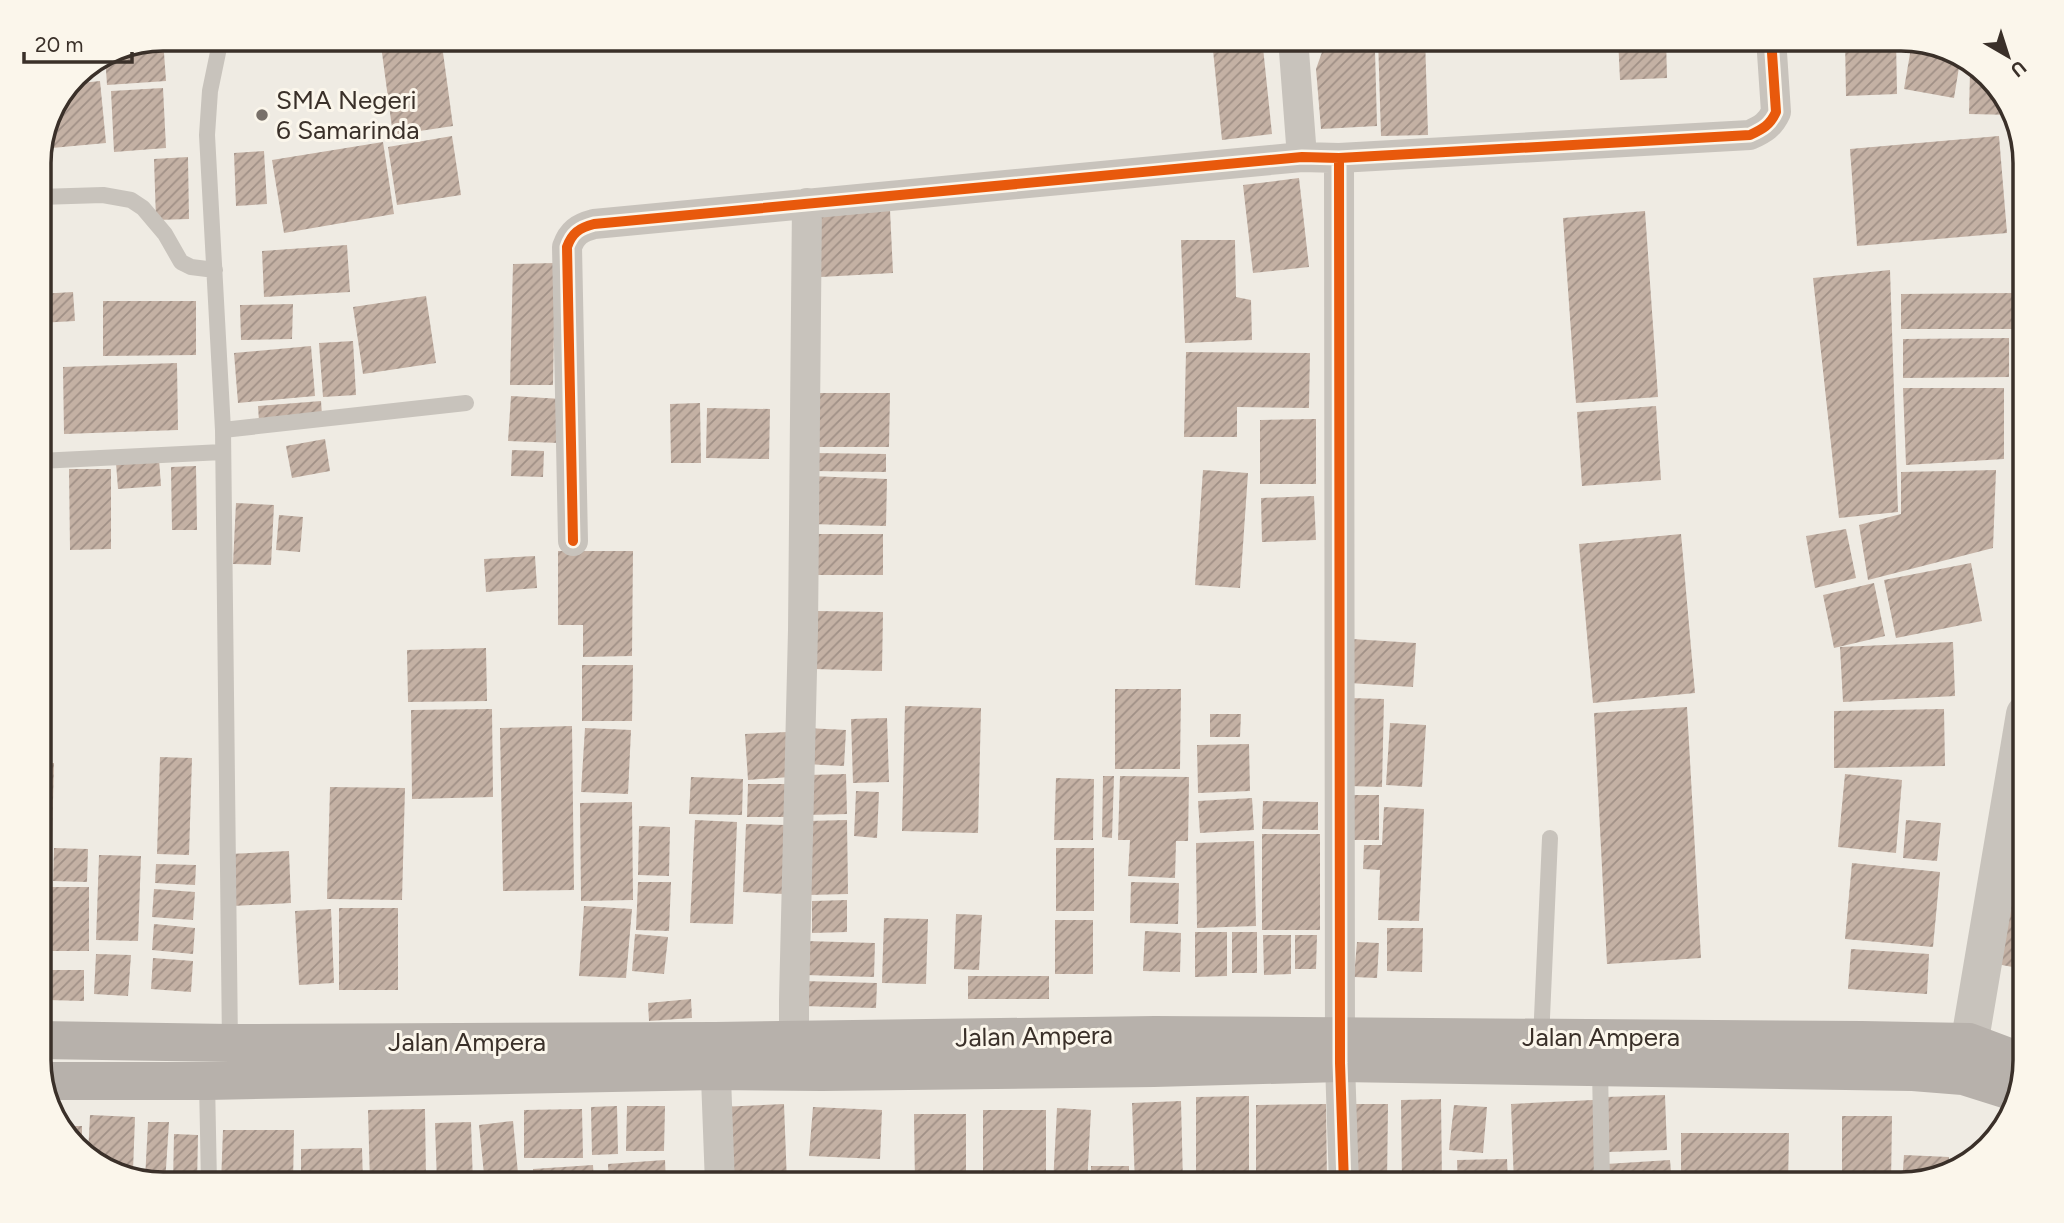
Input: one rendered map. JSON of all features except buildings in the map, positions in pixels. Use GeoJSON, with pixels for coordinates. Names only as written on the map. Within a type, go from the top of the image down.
{"type":"FeatureCollection","features":[{"type":"Feature","properties":{"kind":"main road","name":"Jalan Ampera"},"geometry":{"type":"LineString","coordinates":[[51,1040],[715,1056]]}},
{"type":"Feature","properties":{"kind":"main road","name":"Jalan Ampera"},"geometry":{"type":"LineString","coordinates":[[53,1081],[220,1080],[715,1056],[794,1055],[1154,1068],[1340,1049],[1601,1052],[1913,1072],[1966,1059],[2013,1062]]}},
{"type":"Feature","properties":{"kind":"main road","name":"Jalan Ampera"},"geometry":{"type":"LineString","coordinates":[[1966,1059],[2009,1088]]}},
{"type":"Feature","properties":{"kind":"street"},"geometry":{"type":"LineString","coordinates":[[1294,51],[1302,157]]}},
{"type":"Feature","properties":{"kind":"street"},"geometry":{"type":"LineString","coordinates":[[573,541],[567,247],[572,235],[582,227],[807,203],[1302,157],[1339,158],[1750,135],[1763,130],[1776,112],[1772,51]]}},
{"type":"Feature","properties":{"kind":"street"},"geometry":{"type":"LineString","coordinates":[[1339,158],[1338,590],[1343,1172]]}},
{"type":"Feature","properties":{"kind":"street"},"geometry":{"type":"LineString","coordinates":[[794,1055],[803,644],[807,203]]}},
{"type":"Feature","properties":{"kind":"street"},"geometry":{"type":"LineString","coordinates":[[1966,1059],[2013,785]]}},
{"type":"Feature","properties":{"kind":"street"},"geometry":{"type":"LineString","coordinates":[[715,1056],[719,1172]]}},
{"type":"Feature","properties":{"kind":"lane"},"geometry":{"type":"LineString","coordinates":[[210,1172],[220,1080],[230,1043],[223,430],[206,135],[210,91],[218,51]]}},
{"type":"Feature","properties":{"kind":"lane"},"geometry":{"type":"LineString","coordinates":[[51,197],[103,195],[131,200],[143,208],[165,234],[181,262],[191,267],[215,270]]}},
{"type":"Feature","properties":{"kind":"lane"},"geometry":{"type":"LineString","coordinates":[[223,430],[466,403]]}},
{"type":"Feature","properties":{"kind":"lane"},"geometry":{"type":"LineString","coordinates":[[51,460],[223,452]]}},
{"type":"Feature","properties":{"kind":"lane"},"geometry":{"type":"LineString","coordinates":[[1541,1052],[1550,838]]}},
{"type":"Feature","properties":{"kind":"lane"},"geometry":{"type":"LineString","coordinates":[[1601,1052],[1602,1172]]}},
{"type":"Feature","properties":{"kind":"cycle path"},"geometry":{"type":"LineString","coordinates":[[573,541],[567,247],[571,238],[584,227],[1302,157],[1339,158],[1750,135],[1766,126],[1776,112],[1772,51]]}},
{"type":"Feature","properties":{"kind":"cycle path"},"geometry":{"type":"LineString","coordinates":[[1339,158],[1340,1063],[1344,1172]]}},
{"type":"Feature","properties":{"kind":"place","name":"SMA Negeri 6 Samarinda"},"geometry":{"type":"Point","coordinates":[262,115]}}]}
